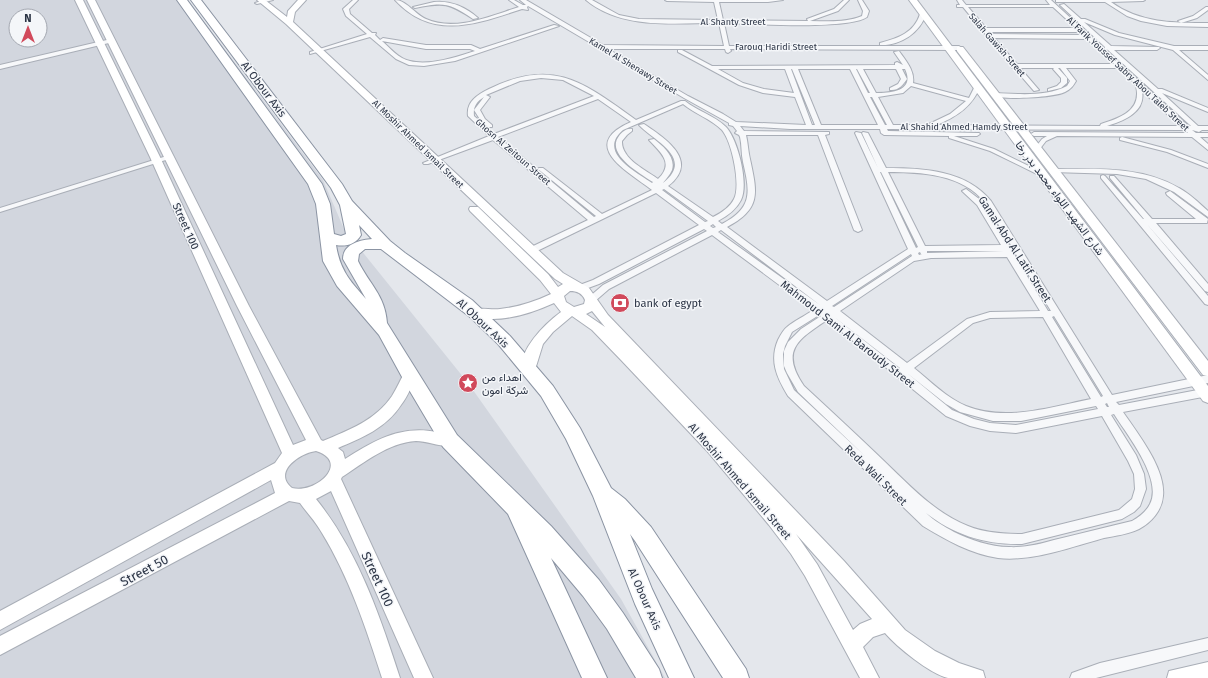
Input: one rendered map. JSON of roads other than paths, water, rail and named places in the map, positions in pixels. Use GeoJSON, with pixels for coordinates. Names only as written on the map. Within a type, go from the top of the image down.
{"type":"FeatureCollection","features":[{"type":"Feature","properties":{"kind":"highway","name":"Al Obour Axis"},"geometry":{"type":"LineString","coordinates":[[182,0],[315,184],[323,204],[330,261],[354,298],[379,323],[390,339],[450,441],[543,533],[591,588],[615,621],[650,678]]}},
{"type":"Feature","properties":{"kind":"highway","name":"Al Obour Axis"},"geometry":{"type":"LineString","coordinates":[[196,0],[337,187],[346,203],[385,244],[412,266],[466,304],[476,313],[529,369],[560,410],[603,494],[643,596],[682,678]]}},
{"type":"Feature","properties":{"kind":"highway"},"geometry":{"type":"LineString","coordinates":[[327,236],[340,242],[348,240],[354,235],[346,203]]}},
{"type":"Feature","properties":{"kind":"highway"},"geometry":{"type":"LineString","coordinates":[[379,323],[379,313],[374,296],[353,265],[350,256],[351,252],[362,245],[385,244]]}},
{"type":"Feature","properties":{"kind":"highway"},"geometry":{"type":"LineString","coordinates":[[603,494],[622,510],[644,534],[737,678]]}},
{"type":"Feature","properties":{"kind":"highway"},"geometry":{"type":"LineString","coordinates":[[513,505],[557,595],[595,678]]}},
{"type":"Feature","properties":{"kind":"street","name":"Street 100"},"geometry":{"type":"LineString","coordinates":[[79,0],[105,41],[169,155],[243,306],[322,445]]}},
{"type":"Feature","properties":{"kind":"street","name":"Street 100"},"geometry":{"type":"LineString","coordinates":[[90,0],[105,41],[156,159],[290,455]]}},
{"type":"Feature","properties":{"kind":"street"},"geometry":{"type":"LineString","coordinates":[[289,22],[292,11],[302,0]]}},
{"type":"Feature","properties":{"kind":"street"},"geometry":{"type":"LineString","coordinates":[[356,0],[348,6],[346,12],[398,58],[414,64],[444,62],[554,25]]}},
{"type":"Feature","properties":{"kind":"street"},"geometry":{"type":"LineString","coordinates":[[362,0],[353,7],[352,12],[372,34],[383,40],[402,55],[418,60],[444,59],[478,50]]}},
{"type":"Feature","properties":{"kind":"street"},"geometry":{"type":"LineString","coordinates":[[397,0],[425,20],[446,24],[470,23],[525,3]]}},
{"type":"Feature","properties":{"kind":"street"},"geometry":{"type":"LineString","coordinates":[[405,0],[425,15],[436,20],[452,22],[475,18],[525,3]]}},
{"type":"Feature","properties":{"kind":"street","name":"Kamel Al Shenawy Street"},"geometry":{"type":"LineString","coordinates":[[511,0],[525,3],[719,125],[727,133]]}},
{"type":"Feature","properties":{"kind":"street","name":"Al Shanty Street"},"geometry":{"type":"LineString","coordinates":[[588,0],[617,16],[631,20],[648,22],[792,23],[834,23],[854,21],[864,17],[866,14],[865,8],[860,0]]}},
{"type":"Feature","properties":{"kind":"street"},"geometry":{"type":"LineString","coordinates":[[667,0],[781,0]]}},
{"type":"Feature","properties":{"kind":"street"},"geometry":{"type":"LineString","coordinates":[[713,0],[718,22],[721,49]]}},
{"type":"Feature","properties":{"kind":"street"},"geometry":{"type":"LineString","coordinates":[[792,23],[829,14],[842,7],[848,0]]}},
{"type":"Feature","properties":{"kind":"street","name":"شارع الشهيد اللواء محمد بدر رخا"},"geometry":{"type":"LineString","coordinates":[[913,0],[923,14],[994,93],[1016,131],[1037,148],[1051,174],[1202,380],[1207,394]]}},
{"type":"Feature","properties":{"kind":"street","name":"شارع الشهيد اللواء محمد بدر رخا"},"geometry":{"type":"LineString","coordinates":[[922,0],[956,50],[977,87],[1051,174],[1208,371]]}},
{"type":"Feature","properties":{"kind":"street"},"geometry":{"type":"LineString","coordinates":[[1109,0],[1127,13],[1150,20],[1180,23],[1208,23]]}},
{"type":"Feature","properties":{"kind":"street"},"geometry":{"type":"LineString","coordinates":[[958,3],[1143,0]]}},
{"type":"Feature","properties":{"kind":"street","name":"Al Moshir Ahmed Ismail Street"},"geometry":{"type":"LineString","coordinates":[[259,1],[289,22],[315,51]]}},
{"type":"Feature","properties":{"kind":"street","name":"Al Moshir Ahmed Ismail Street"},"geometry":{"type":"LineString","coordinates":[[259,1],[315,51],[428,159],[544,277],[558,296]]}},
{"type":"Feature","properties":{"kind":"street"},"geometry":{"type":"LineString","coordinates":[[958,3],[1054,2]]}},
{"type":"Feature","properties":{"kind":"street","name":"Al Farik Youssef Sabry Abou Taleb Street"},"geometry":{"type":"LineString","coordinates":[[1054,2],[1074,16],[1197,128]]}},
{"type":"Feature","properties":{"kind":"street","name":"Al Farik Youssef Sabry Abou Taleb Street"},"geometry":{"type":"LineString","coordinates":[[1054,2],[1087,37],[1208,148]]}},
{"type":"Feature","properties":{"kind":"street"},"geometry":{"type":"LineString","coordinates":[[415,7],[447,3],[454,5],[475,18]]}},
{"type":"Feature","properties":{"kind":"street","name":"Kamel Al Shenawy Street"},"geometry":{"type":"LineString","coordinates":[[525,3],[554,25],[593,49],[610,52],[734,124],[742,133]]}},
{"type":"Feature","properties":{"kind":"street","name":"Salah Gawish Street"},"geometry":{"type":"LineString","coordinates":[[958,3],[990,36],[1011,65]]}},
{"type":"Feature","properties":{"kind":"street","name":"Salah Gawish Street"},"geometry":{"type":"LineString","coordinates":[[958,3],[1033,90]]}},
{"type":"Feature","properties":{"kind":"street"},"geometry":{"type":"LineString","coordinates":[[1180,23],[1195,17],[1208,8]]}},
{"type":"Feature","properties":{"kind":"street"},"geometry":{"type":"LineString","coordinates":[[860,48],[890,43],[908,36],[919,27],[923,14]]}},
{"type":"Feature","properties":{"kind":"street"},"geometry":{"type":"LineString","coordinates":[[1074,16],[1117,34],[1172,50],[1208,52]]}},
{"type":"Feature","properties":{"kind":"street"},"geometry":{"type":"LineString","coordinates":[[718,22],[728,49]]}},
{"type":"Feature","properties":{"kind":"street"},"geometry":{"type":"LineString","coordinates":[[984,30],[1080,30]]}},
{"type":"Feature","properties":{"kind":"street"},"geometry":{"type":"LineString","coordinates":[[315,51],[372,34]]}},
{"type":"Feature","properties":{"kind":"street"},"geometry":{"type":"LineString","coordinates":[[990,36],[1087,37]]}},
{"type":"Feature","properties":{"kind":"street"},"geometry":{"type":"LineString","coordinates":[[383,40],[417,46],[471,47],[478,50]]}},
{"type":"Feature","properties":{"kind":"street"},"geometry":{"type":"LineString","coordinates":[[1,65],[105,41]]}},
{"type":"Feature","properties":{"kind":"street","name":"Farouq Haridi Street"},"geometry":{"type":"LineString","coordinates":[[601,50],[860,48],[956,50]]}},
{"type":"Feature","properties":{"kind":"street"},"geometry":{"type":"LineString","coordinates":[[1102,50],[1172,50],[1208,48]]}},
{"type":"Feature","properties":{"kind":"street","name":"Farouq Haridi Street"},"geometry":{"type":"LineString","coordinates":[[610,52],[721,49]]}},
{"type":"Feature","properties":{"kind":"street","name":"Farouq Haridi Street"},"geometry":{"type":"LineString","coordinates":[[728,49],[890,52],[956,50]]}},
{"type":"Feature","properties":{"kind":"street"},"geometry":{"type":"LineString","coordinates":[[1172,50],[1208,78]]}},
{"type":"Feature","properties":{"kind":"street"},"geometry":{"type":"LineString","coordinates":[[1172,50],[1197,75],[1208,82]]}},
{"type":"Feature","properties":{"kind":"street"},"geometry":{"type":"LineString","coordinates":[[680,51],[717,69],[903,69]]}},
{"type":"Feature","properties":{"kind":"street"},"geometry":{"type":"LineString","coordinates":[[689,51],[733,80],[756,89],[797,93]]}},
{"type":"Feature","properties":{"kind":"street"},"geometry":{"type":"LineString","coordinates":[[865,93],[896,93],[903,90],[909,84],[911,78],[890,52]]}},
{"type":"Feature","properties":{"kind":"street"},"geometry":{"type":"LineString","coordinates":[[873,93],[900,85],[904,79],[903,69],[897,52]]}},
{"type":"Feature","properties":{"kind":"street"},"geometry":{"type":"LineString","coordinates":[[1011,65],[1118,65]]}},
{"type":"Feature","properties":{"kind":"street"},"geometry":{"type":"LineString","coordinates":[[1011,65],[1118,65]]}},
{"type":"Feature","properties":{"kind":"street"},"geometry":{"type":"LineString","coordinates":[[994,93],[1033,90],[1048,92],[1064,83],[1064,78],[1054,66]]}},
{"type":"Feature","properties":{"kind":"street"},"geometry":{"type":"LineString","coordinates":[[994,93],[1062,92],[1070,88],[1073,84],[1072,78],[1062,66]]}},
{"type":"Feature","properties":{"kind":"street"},"geometry":{"type":"LineString","coordinates":[[791,68],[797,93],[810,127]]}},
{"type":"Feature","properties":{"kind":"street"},"geometry":{"type":"LineString","coordinates":[[791,68],[820,130],[858,230]]}},
{"type":"Feature","properties":{"kind":"street"},"geometry":{"type":"LineString","coordinates":[[1198,70],[1208,68]]}},
{"type":"Feature","properties":{"kind":"street"},"geometry":{"type":"LineString","coordinates":[[856,69],[865,93],[884,130]]}},
{"type":"Feature","properties":{"kind":"street"},"geometry":{"type":"LineString","coordinates":[[856,69],[873,93],[891,127]]}},
{"type":"Feature","properties":{"kind":"street"},"geometry":{"type":"LineString","coordinates":[[1198,70],[1208,72]]}},
{"type":"Feature","properties":{"kind":"street","name":"Ghosn Al Zeitoun Street"},"geometry":{"type":"LineString","coordinates":[[595,217],[494,134],[483,120],[478,110],[481,103],[493,92],[524,83],[550,80],[566,84],[591,96],[635,125],[666,143],[670,152],[677,157],[677,169],[671,181],[658,186]]}},
{"type":"Feature","properties":{"kind":"street"},"geometry":{"type":"LineString","coordinates":[[909,84],[970,100]]}},
{"type":"Feature","properties":{"kind":"street"},"geometry":{"type":"LineString","coordinates":[[1090,128],[1116,121],[1134,111],[1141,98],[1138,84]]}},
{"type":"Feature","properties":{"kind":"street"},"geometry":{"type":"LineString","coordinates":[[1150,85],[1179,99],[1208,110]]}},
{"type":"Feature","properties":{"kind":"street"},"geometry":{"type":"LineString","coordinates":[[925,127],[952,115],[970,100],[977,87]]}},
{"type":"Feature","properties":{"kind":"street"},"geometry":{"type":"LineString","coordinates":[[428,159],[591,96]]}},
{"type":"Feature","properties":{"kind":"street","name":"Mahmoud Sami Al Baroudy Street"},"geometry":{"type":"LineString","coordinates":[[686,104],[615,134],[610,145],[610,151],[619,162],[658,186],[709,223],[722,227],[782,271],[826,311]]}},
{"type":"Feature","properties":{"kind":"street","name":"Al Shahid Ahmed Hamdy Street"},"geometry":{"type":"LineString","coordinates":[[719,125],[734,124],[810,127],[820,130],[861,133],[884,130],[891,127],[925,127],[1061,134],[1207,134]]}},
{"type":"Feature","properties":{"kind":"street","name":"Al Shahid Ahmed Hamdy Street"},"geometry":{"type":"LineString","coordinates":[[727,133],[820,130],[884,130],[938,134],[1090,128],[1197,128],[1207,134]]}},
{"type":"Feature","properties":{"kind":"street"},"geometry":{"type":"LineString","coordinates":[[476,313],[498,314],[518,312],[541,304],[558,296],[565,288],[578,288],[600,280],[722,216],[738,199],[741,187],[734,149],[727,133]]}},
{"type":"Feature","properties":{"kind":"street"},"geometry":{"type":"LineString","coordinates":[[529,369],[532,352],[539,337],[552,324],[573,312],[586,309],[591,301],[606,287],[722,227],[741,215],[751,202],[754,187],[742,133]]}},
{"type":"Feature","properties":{"kind":"street"},"geometry":{"type":"LineString","coordinates":[[861,133],[919,253]]}},
{"type":"Feature","properties":{"kind":"street"},"geometry":{"type":"LineString","coordinates":[[938,134],[992,150],[1051,174],[1136,179],[1156,184],[1173,194],[1207,221]]}},
{"type":"Feature","properties":{"kind":"street"},"geometry":{"type":"LineString","coordinates":[[1037,148],[1044,140],[1061,134]]}},
{"type":"Feature","properties":{"kind":"street"},"geometry":{"type":"LineString","coordinates":[[1095,134],[1152,145],[1208,166]]}},
{"type":"Feature","properties":{"kind":"street"},"geometry":{"type":"LineString","coordinates":[[0,210],[91,179],[169,155]]}},
{"type":"Feature","properties":{"kind":"street","name":"Al Moshir Ahmed Ismail Street"},"geometry":{"type":"LineString","coordinates":[[428,159],[530,248],[563,279],[578,288]]}},
{"type":"Feature","properties":{"kind":"street"},"geometry":{"type":"LineString","coordinates":[[1051,174],[1121,172],[1144,176],[1177,190],[1207,221]]}},
{"type":"Feature","properties":{"kind":"street","name":"Gamal Abd Al Latif Street"},"geometry":{"type":"LineString","coordinates":[[880,173],[927,176],[949,182],[968,192],[980,204],[1057,314],[1109,398]]}},
{"type":"Feature","properties":{"kind":"street"},"geometry":{"type":"LineString","coordinates":[[1103,177],[1196,275],[1206,292],[1208,302]]}},
{"type":"Feature","properties":{"kind":"street"},"geometry":{"type":"LineString","coordinates":[[1112,177],[1185,275],[1206,292]]}},
{"type":"Feature","properties":{"kind":"street"},"geometry":{"type":"LineString","coordinates":[[0,204],[91,179]]}},
{"type":"Feature","properties":{"kind":"street"},"geometry":{"type":"LineString","coordinates":[[530,248],[658,186]]}},
{"type":"Feature","properties":{"kind":"street"},"geometry":{"type":"LineString","coordinates":[[1147,223],[1207,221]]}},
{"type":"Feature","properties":{"kind":"street","name":"Mahmoud Sami Al Baroudy Street"},"geometry":{"type":"LineString","coordinates":[[709,223],[714,231],[774,276],[826,311],[903,371],[962,409],[993,417],[1021,417],[1098,400],[1202,380]]}},
{"type":"Feature","properties":{"kind":"street","name":"Gamal Abd Al Latif Street"},"geometry":{"type":"LineString","coordinates":[[1013,251],[1046,314],[1098,400]]}},
{"type":"Feature","properties":{"kind":"street","name":"Reda Wali Street"},"geometry":{"type":"LineString","coordinates":[[1013,251],[903,254],[826,311],[789,330],[783,338],[777,359],[779,370],[784,381],[791,393],[873,464],[937,516],[953,526],[970,533],[994,539],[1006,540],[1022,539],[1088,523],[1122,514],[1131,509],[1140,495],[1141,486],[1137,468],[1098,400]]}},
{"type":"Feature","properties":{"kind":"street"},"geometry":{"type":"LineString","coordinates":[[774,276],[782,271]]}},
{"type":"Feature","properties":{"kind":"street"},"geometry":{"type":"LineString","coordinates":[[1185,275],[1208,275]]}},
{"type":"Feature","properties":{"kind":"street"},"geometry":{"type":"LineString","coordinates":[[578,288],[586,292],[591,301]]}},
{"type":"Feature","properties":{"kind":"street"},"geometry":{"type":"LineString","coordinates":[[558,296],[562,306],[573,312]]}},
{"type":"Feature","properties":{"kind":"street","name":"Al Moshir Ahmed Ismail Street"},"geometry":{"type":"LineString","coordinates":[[591,301],[631,354],[717,445],[838,567],[899,636],[928,658],[956,672],[976,678]]}},
{"type":"Feature","properties":{"kind":"street","name":"Al Moshir Ahmed Ismail Street"},"geometry":{"type":"LineString","coordinates":[[573,312],[597,327],[631,354]]}},
{"type":"Feature","properties":{"kind":"street"},"geometry":{"type":"LineString","coordinates":[[903,371],[970,321],[990,315],[1057,314]]}},
{"type":"Feature","properties":{"kind":"street","name":"Mahmoud Sami Al Baroudy Street"},"geometry":{"type":"LineString","coordinates":[[903,371],[949,413],[990,428],[1016,429],[1104,411],[1207,394]]}},
{"type":"Feature","properties":{"kind":"street"},"geometry":{"type":"LineString","coordinates":[[410,375],[396,402],[385,415],[372,426],[322,445],[298,449],[290,455],[279,468],[277,480],[283,491],[296,495],[320,490],[335,476],[384,442],[401,436],[418,434],[430,435],[450,441]]}},
{"type":"Feature","properties":{"kind":"street","name":"Reda Wali Street"},"geometry":{"type":"LineString","coordinates":[[873,464],[927,522],[946,534],[966,543],[988,550],[1028,552],[1134,526],[1144,520],[1152,512],[1156,503],[1158,492],[1157,481],[1152,469],[1109,398]]}},
{"type":"Feature","properties":{"kind":"street"},"geometry":{"type":"LineString","coordinates":[[322,445],[334,450],[338,456],[339,464],[335,476]]}},
{"type":"Feature","properties":{"kind":"street","name":"Al Moshir Ahmed Ismail Street"},"geometry":{"type":"LineString","coordinates":[[717,445],[797,548],[826,594],[870,678]]}},
{"type":"Feature","properties":{"kind":"street","name":"Street 50"},"geometry":{"type":"LineString","coordinates":[[0,621],[279,468]]}},
{"type":"Feature","properties":{"kind":"street","name":"Street 100"},"geometry":{"type":"LineString","coordinates":[[335,476],[424,678]]}},
{"type":"Feature","properties":{"kind":"street","name":"Street 100"},"geometry":{"type":"LineString","coordinates":[[296,495],[331,532],[350,570],[368,613],[391,678]]}},
{"type":"Feature","properties":{"kind":"street","name":"Street 50"},"geometry":{"type":"LineString","coordinates":[[0,646],[296,495]]}},
{"type":"Feature","properties":{"kind":"street"},"geometry":{"type":"LineString","coordinates":[[1088,523],[1098,534]]}},
{"type":"Feature","properties":{"kind":"street"},"geometry":{"type":"LineString","coordinates":[[853,646],[856,640],[866,630],[872,627],[887,624]]}},
{"type":"Feature","properties":{"kind":"street"},"geometry":{"type":"LineString","coordinates":[[1077,678],[1100,670],[1208,644]]}},
{"type":"Feature","properties":{"kind":"street"},"geometry":{"type":"LineString","coordinates":[[1176,678],[1208,671]]}},
{"type":"Feature","properties":{"kind":"place","name":"bank of egypt"},"geometry":{"type":"Point","coordinates":[620,303]}},
{"type":"Feature","properties":{"kind":"place","name":"اهداء من شركة امون"},"geometry":{"type":"Point","coordinates":[468,383]}}]}
